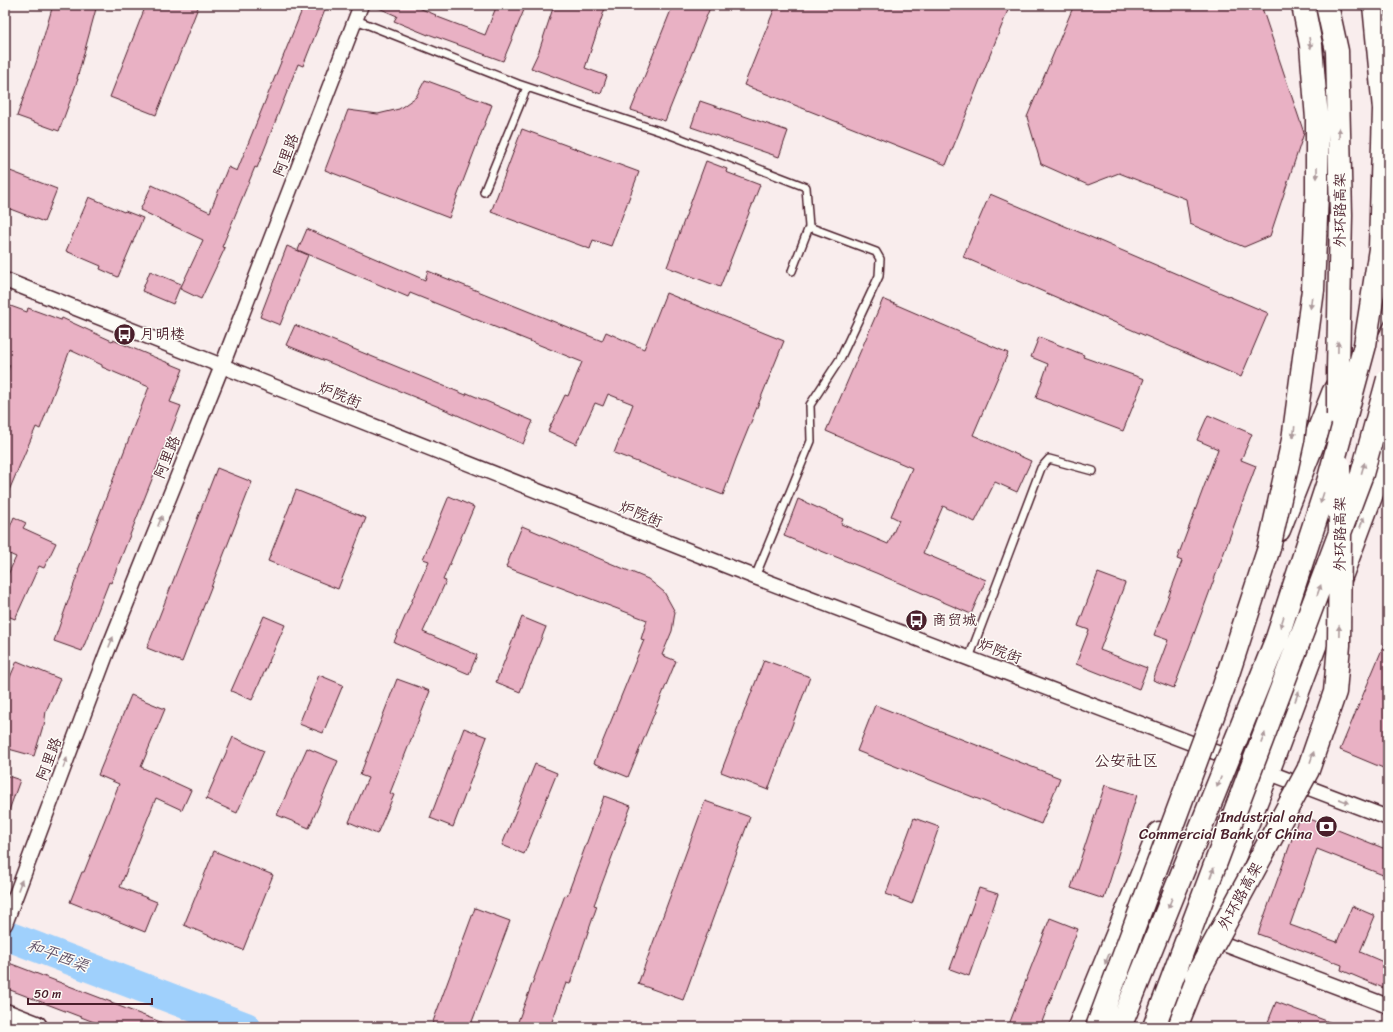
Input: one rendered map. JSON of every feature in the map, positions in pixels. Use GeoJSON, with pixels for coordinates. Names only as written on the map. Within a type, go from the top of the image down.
{"type":"FeatureCollection","features":[{"type":"Feature","properties":{"kind":"main road","name":"外环路高架"},"geometry":{"type":"LineString","coordinates":[[1097,1027],[1223,689],[1269,548],[1293,440],[1313,290],[1317,193],[1317,119],[1311,45],[1302,5]]}},
{"type":"Feature","properties":{"kind":"main road","name":"外环路高架"},"geometry":{"type":"LineString","coordinates":[[1176,1027],[1196,977],[1308,770],[1335,692],[1340,623],[1338,371],[1341,214],[1337,51],[1328,5]]}},
{"type":"Feature","properties":{"kind":"main road"},"geometry":{"type":"LineString","coordinates":[[1367,5],[1384,109]]}},
{"type":"Feature","properties":{"kind":"main road"},"geometry":{"type":"LineString","coordinates":[[1120,1027],[1277,638],[1328,482],[1365,345],[1380,249],[1384,109],[1374,5]]}},
{"type":"Feature","properties":{"kind":"main road"},"geometry":{"type":"LineString","coordinates":[[1079,1027],[1195,745],[1333,393],[1388,291]]}},
{"type":"Feature","properties":{"kind":"main road"},"geometry":{"type":"LineString","coordinates":[[1154,1027],[1362,474],[1388,379]]}},
{"type":"Feature","properties":{"kind":"main road"},"geometry":{"type":"LineString","coordinates":[[1167,1027],[1268,772],[1388,451]]}},
{"type":"Feature","properties":{"kind":"main road"},"geometry":{"type":"LineString","coordinates":[[5,1015],[36,1027]]}},
{"type":"Feature","properties":{"kind":"street","name":"阿里路"},"geometry":{"type":"LineString","coordinates":[[5,923],[107,652],[222,366],[362,5]]}},
{"type":"Feature","properties":{"kind":"street","name":"炉院街"},"geometry":{"type":"LineString","coordinates":[[5,280],[755,577],[1388,818]]}},
{"type":"Feature","properties":{"kind":"street"},"geometry":{"type":"LineString","coordinates":[[1202,936],[1388,1006]]}},
{"type":"Feature","properties":{"kind":"lane"},"geometry":{"type":"LineString","coordinates":[[356,20],[526,87],[671,136],[806,187],[809,227],[792,271]]}},
{"type":"Feature","properties":{"kind":"lane"},"geometry":{"type":"LineString","coordinates":[[484,192],[526,87]]}},
{"type":"Feature","properties":{"kind":"lane"},"geometry":{"type":"LineString","coordinates":[[755,577],[812,442],[810,405],[840,359],[879,276],[880,259],[876,252],[809,227]]}},
{"type":"Feature","properties":{"kind":"lane"},"geometry":{"type":"LineString","coordinates":[[969,658],[1041,468],[1049,459],[1093,471]]}},
{"type":"Feature","properties":{"kind":"building"},"geometry":{"type":"Polygon","coordinates":[[[53,5],[97,5],[78,79],[59,131],[17,116],[37,60],[53,5]]]}},
{"type":"Feature","properties":{"kind":"building"},"geometry":{"type":"Polygon","coordinates":[[[146,5],[199,5],[156,115],[110,97],[146,5]]]}},
{"type":"Feature","properties":{"kind":"building"},"geometry":{"type":"Polygon","coordinates":[[[304,5],[327,5],[303,66],[298,64],[257,168],[255,167],[222,247],[225,248],[201,299],[180,289],[203,240],[140,210],[152,185],[210,212],[228,167],[237,171],[304,5]]]}},
{"type":"Feature","properties":{"kind":"building"},"geometry":{"type":"Polygon","coordinates":[[[372,5],[412,5],[436,15],[435,16],[485,35],[497,5],[526,5],[503,61],[428,35],[394,21],[397,16],[372,5]]]}},
{"type":"Feature","properties":{"kind":"building"},"geometry":{"type":"Polygon","coordinates":[[[554,5],[606,5],[585,68],[607,76],[601,94],[531,68],[539,51],[554,5]]]}},
{"type":"Feature","properties":{"kind":"building"},"geometry":{"type":"Polygon","coordinates":[[[673,5],[711,5],[665,121],[631,110],[673,5]]]}},
{"type":"Feature","properties":{"kind":"building"},"geometry":{"type":"Polygon","coordinates":[[[776,5],[1010,5],[946,165],[744,85],[776,5]]]}},
{"type":"Feature","properties":{"kind":"building"},"geometry":{"type":"Polygon","coordinates":[[[1074,5],[1148,5],[1150,9],[1163,5],[1261,5],[1304,133],[1270,236],[1244,247],[1190,224],[1186,199],[1119,173],[1088,185],[1041,164],[1027,117],[1074,5]]]}},
{"type":"Feature","properties":{"kind":"building"},"geometry":{"type":"Polygon","coordinates":[[[425,80],[492,105],[449,218],[325,170],[348,110],[378,114],[399,109],[416,97],[425,80]]]}},
{"type":"Feature","properties":{"kind":"building"},"geometry":{"type":"Polygon","coordinates":[[[700,101],[788,131],[779,157],[691,127],[700,101]]]}},
{"type":"Feature","properties":{"kind":"building"},"geometry":{"type":"Polygon","coordinates":[[[522,129],[639,172],[611,246],[593,240],[590,249],[491,212],[522,129]]]}},
{"type":"Feature","properties":{"kind":"building"},"geometry":{"type":"Polygon","coordinates":[[[706,161],[727,169],[726,172],[760,185],[720,287],[667,267],[706,161]]]}},
{"type":"Feature","properties":{"kind":"building"},"geometry":{"type":"Polygon","coordinates":[[[5,169],[57,189],[44,222],[5,207],[5,169]]]}},
{"type":"Feature","properties":{"kind":"building"},"geometry":{"type":"Polygon","coordinates":[[[990,194],[1268,313],[1241,377],[963,257],[990,194]]]}},
{"type":"Feature","properties":{"kind":"building"},"geometry":{"type":"Polygon","coordinates":[[[89,197],[124,212],[125,211],[143,218],[118,277],[100,269],[101,266],[66,251],[89,197]]]}},
{"type":"Feature","properties":{"kind":"building"},"geometry":{"type":"Polygon","coordinates":[[[307,229],[425,280],[428,271],[602,341],[606,332],[644,349],[666,293],[784,341],[723,495],[614,453],[633,404],[608,394],[603,406],[595,403],[576,444],[548,431],[565,395],[568,396],[582,362],[410,293],[408,297],[298,250],[307,229]]]}},
{"type":"Feature","properties":{"kind":"building"},"geometry":{"type":"Polygon","coordinates":[[[287,246],[308,255],[280,325],[260,317],[287,246]]]}},
{"type":"Feature","properties":{"kind":"building"},"geometry":{"type":"Polygon","coordinates":[[[150,271],[181,284],[173,304],[142,291],[150,271]]]}},
{"type":"Feature","properties":{"kind":"building"},"geometry":{"type":"Polygon","coordinates":[[[883,299],[1008,353],[973,435],[1031,461],[1017,492],[995,482],[975,522],[943,506],[923,553],[986,580],[971,614],[876,573],[784,536],[798,499],[843,519],[841,524],[888,544],[899,520],[891,516],[912,468],[826,431],[883,299]]]}},
{"type":"Feature","properties":{"kind":"building"},"geometry":{"type":"Polygon","coordinates":[[[5,304],[27,312],[28,308],[61,320],[62,318],[112,341],[113,340],[183,369],[170,402],[181,406],[111,583],[109,582],[82,651],[54,641],[78,570],[149,387],[102,367],[102,365],[70,350],[40,429],[36,427],[5,500],[5,377],[10,365],[5,364],[5,304]]]}},
{"type":"Feature","properties":{"kind":"building"},"geometry":{"type":"Polygon","coordinates":[[[295,325],[466,395],[467,393],[533,421],[523,444],[439,407],[286,345],[295,325]]]}},
{"type":"Feature","properties":{"kind":"building"},"geometry":{"type":"Polygon","coordinates":[[[1039,337],[1084,355],[1083,357],[1144,379],[1123,431],[1036,398],[1048,364],[1031,357],[1039,337]]]}},
{"type":"Feature","properties":{"kind":"building"},"geometry":{"type":"Polygon","coordinates":[[[1208,415],[1252,434],[1241,460],[1256,466],[1174,688],[1153,680],[1168,640],[1154,635],[1182,561],[1177,559],[1218,449],[1197,440],[1208,415]]]}},
{"type":"Feature","properties":{"kind":"building"},"geometry":{"type":"Polygon","coordinates":[[[217,468],[252,482],[182,662],[147,648],[217,468]]]}},
{"type":"Feature","properties":{"kind":"building"},"geometry":{"type":"Polygon","coordinates":[[[296,490],[366,518],[338,589],[268,561],[296,490]]]}},
{"type":"Feature","properties":{"kind":"building"},"geometry":{"type":"Polygon","coordinates":[[[449,496],[474,507],[443,580],[446,581],[423,632],[477,655],[469,674],[394,642],[429,561],[423,559],[449,496]]]}},
{"type":"Feature","properties":{"kind":"building"},"geometry":{"type":"Polygon","coordinates":[[[14,517],[26,523],[23,528],[56,543],[44,568],[39,566],[15,619],[5,615],[5,581],[16,557],[5,552],[5,539],[14,517]]]}},
{"type":"Feature","properties":{"kind":"building"},"geometry":{"type":"Polygon","coordinates":[[[522,526],[648,579],[664,592],[675,612],[672,631],[662,655],[676,661],[628,777],[594,763],[644,640],[641,639],[647,620],[506,567],[522,526]]]}},
{"type":"Feature","properties":{"kind":"building"},"geometry":{"type":"Polygon","coordinates":[[[1098,573],[1125,583],[1100,650],[1147,668],[1139,689],[1076,664],[1089,630],[1078,626],[1098,573]]]}},
{"type":"Feature","properties":{"kind":"building"},"geometry":{"type":"Polygon","coordinates":[[[264,616],[285,625],[252,700],[231,691],[264,616]]]}},
{"type":"Feature","properties":{"kind":"building"},"geometry":{"type":"Polygon","coordinates":[[[522,617],[546,627],[520,692],[496,682],[522,617]]]}},
{"type":"Feature","properties":{"kind":"building"},"geometry":{"type":"Polygon","coordinates":[[[1388,635],[1388,770],[1340,750],[1388,635]]]}},
{"type":"Feature","properties":{"kind":"building"},"geometry":{"type":"Polygon","coordinates":[[[764,660],[810,677],[768,790],[721,772],[764,660]]]}},
{"type":"Feature","properties":{"kind":"building"},"geometry":{"type":"Polygon","coordinates":[[[17,661],[60,679],[46,711],[44,726],[34,756],[5,748],[5,689],[17,661]]]}},
{"type":"Feature","properties":{"kind":"building"},"geometry":{"type":"Polygon","coordinates":[[[319,675],[343,685],[323,733],[299,724],[319,675]]]}},
{"type":"Feature","properties":{"kind":"building"},"geometry":{"type":"Polygon","coordinates":[[[397,679],[430,691],[390,793],[394,795],[377,834],[349,822],[368,778],[360,775],[397,679]]]}},
{"type":"Feature","properties":{"kind":"building"},"geometry":{"type":"Polygon","coordinates":[[[131,695],[165,709],[141,767],[191,790],[182,810],[156,798],[120,887],[157,902],[145,932],[70,902],[82,872],[84,872],[119,784],[98,775],[131,695]]]}},
{"type":"Feature","properties":{"kind":"building"},"geometry":{"type":"Polygon","coordinates":[[[875,705],[1060,778],[1041,824],[857,751],[875,705]]]}},
{"type":"Feature","properties":{"kind":"building"},"geometry":{"type":"Polygon","coordinates":[[[464,728],[487,737],[453,827],[430,818],[464,728]]]}},
{"type":"Feature","properties":{"kind":"building"},"geometry":{"type":"Polygon","coordinates":[[[233,737],[264,751],[237,813],[206,799],[233,737]]]}},
{"type":"Feature","properties":{"kind":"building"},"geometry":{"type":"Polygon","coordinates":[[[307,748],[338,761],[309,828],[277,815],[307,748]]]}},
{"type":"Feature","properties":{"kind":"building"},"geometry":{"type":"Polygon","coordinates":[[[535,764],[557,773],[524,854],[502,845],[535,764]]]}},
{"type":"Feature","properties":{"kind":"building"},"geometry":{"type":"Polygon","coordinates":[[[5,775],[20,780],[7,816],[5,816],[5,775]]]}},
{"type":"Feature","properties":{"kind":"building"},"geometry":{"type":"Polygon","coordinates":[[[1105,785],[1137,795],[1104,899],[1071,888],[1105,785]]]}},
{"type":"Feature","properties":{"kind":"building"},"geometry":{"type":"Polygon","coordinates":[[[604,796],[631,806],[594,905],[597,906],[570,984],[566,983],[550,1027],[516,1027],[565,895],[567,896],[604,796]]]}},
{"type":"Feature","properties":{"kind":"building"},"geometry":{"type":"Polygon","coordinates":[[[705,801],[750,817],[683,1000],[638,984],[705,801]]]}},
{"type":"Feature","properties":{"kind":"building"},"geometry":{"type":"Polygon","coordinates":[[[1300,815],[1388,850],[1388,877],[1317,849],[1290,925],[1337,942],[1352,906],[1375,916],[1360,952],[1388,964],[1388,990],[1341,970],[1342,965],[1258,934],[1300,815]]]}},
{"type":"Feature","properties":{"kind":"building"},"geometry":{"type":"Polygon","coordinates":[[[914,818],[939,827],[912,904],[886,894],[914,818]]]}},
{"type":"Feature","properties":{"kind":"building"},"geometry":{"type":"Polygon","coordinates":[[[214,851],[273,875],[243,950],[184,925],[214,851]]]}},
{"type":"Feature","properties":{"kind":"building"},"geometry":{"type":"Polygon","coordinates":[[[979,888],[998,894],[969,976],[950,969],[979,888]]]}},
{"type":"Feature","properties":{"kind":"building"},"geometry":{"type":"Polygon","coordinates":[[[475,908],[510,921],[470,1027],[431,1027],[475,908]]]}},
{"type":"Feature","properties":{"kind":"building"},"geometry":{"type":"Polygon","coordinates":[[[1050,918],[1078,929],[1040,1027],[1008,1027],[1050,918]]]}},
{"type":"Feature","properties":{"kind":"building"},"geometry":{"type":"Polygon","coordinates":[[[9,963],[111,1002],[171,1027],[107,1027],[5,988],[5,972],[9,963]]]}},
{"type":"Feature","properties":{"kind":"building"},"geometry":{"type":"Polygon","coordinates":[[[1276,1002],[1340,1026],[1340,1027],[1266,1027],[1276,1002]]]}},
{"type":"Feature","properties":{"kind":"waterway","name":"和平西渠"},"geometry":{"type":"LineString","coordinates":[[5,935],[246,1027]]}},
{"type":"Feature","properties":{"kind":"place","name":"月明楼"},"geometry":{"type":"Point","coordinates":[125,334]}},
{"type":"Feature","properties":{"kind":"place","name":"商贸城"},"geometry":{"type":"Point","coordinates":[916,620]}},
{"type":"Feature","properties":{"kind":"place","name":"Industrial and Commercial Bank of China"},"geometry":{"type":"Point","coordinates":[1327,826]}},
{"type":"Feature","properties":{"kind":"district","name":"公安社区"},"geometry":{"type":"Point","coordinates":[1126,760]}}]}
